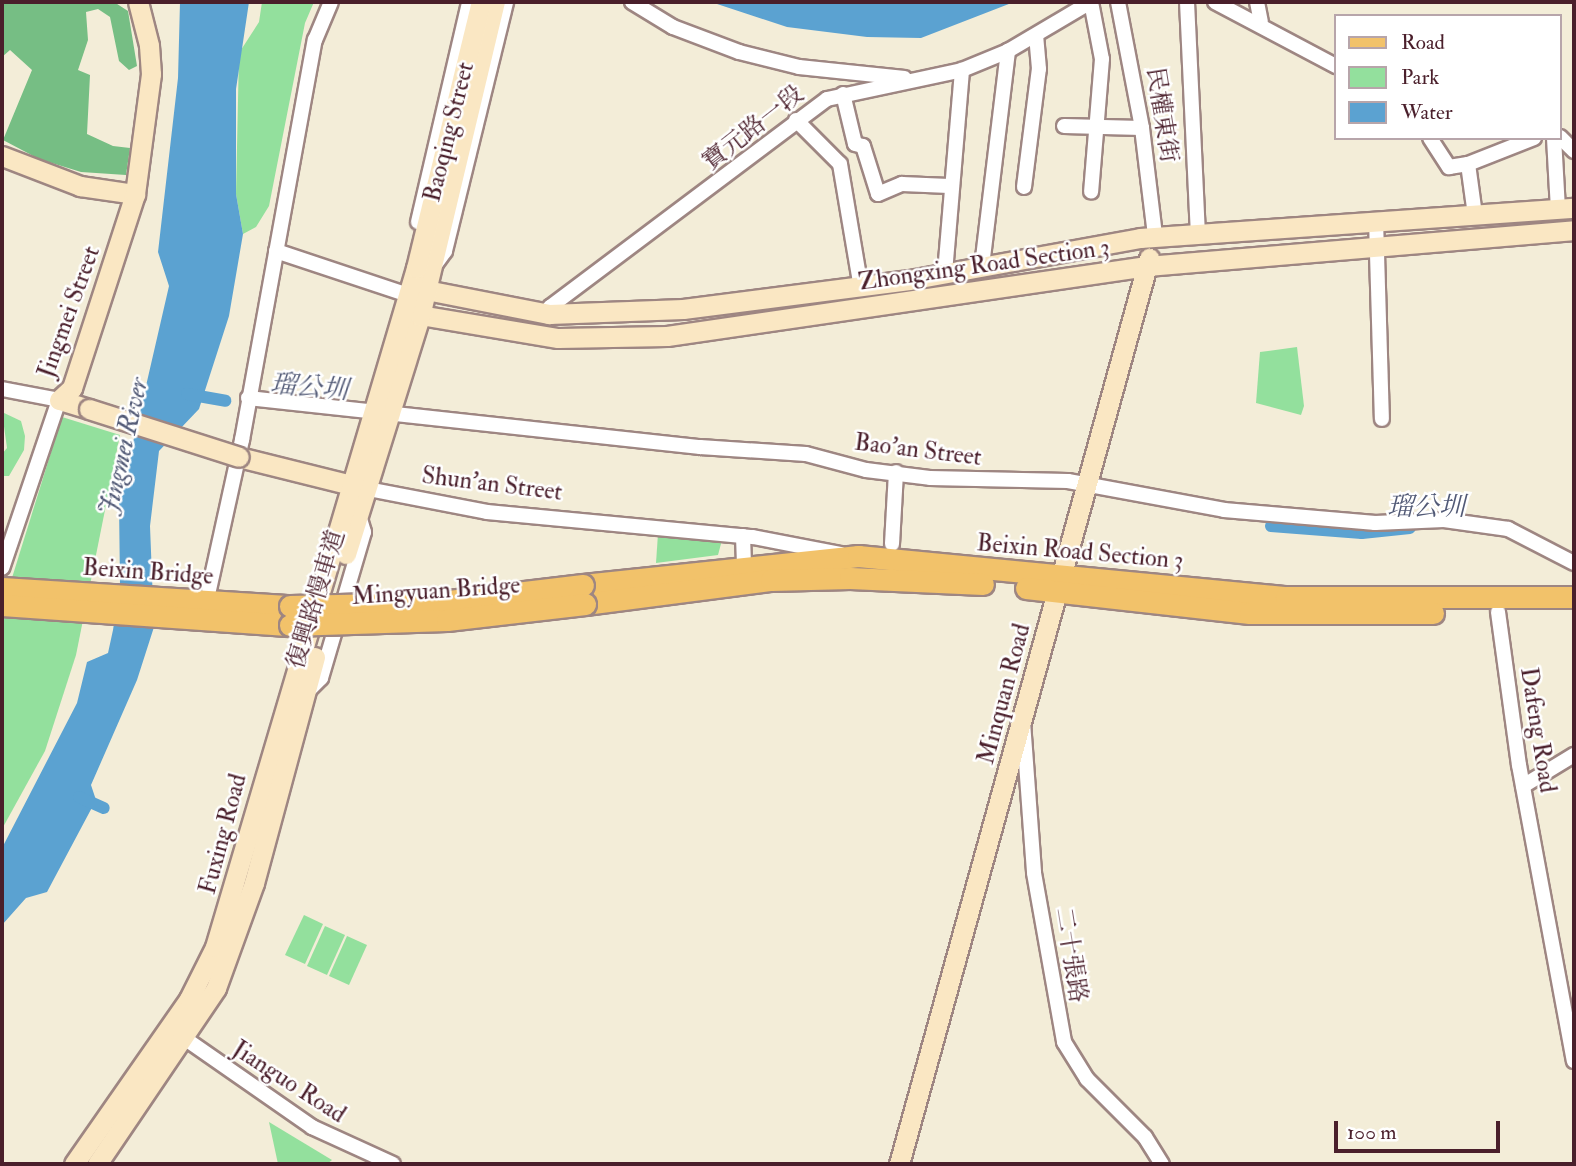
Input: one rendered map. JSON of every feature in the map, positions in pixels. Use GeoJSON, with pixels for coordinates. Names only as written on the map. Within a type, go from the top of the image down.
{"type":"FeatureCollection","features":[{"type":"Feature","properties":{"kind":"main road","name":"Beixin Road Section 3"},"geometry":{"type":"LineString","coordinates":[[584,595],[744,565],[848,556],[1250,612],[1574,611]]}},
{"type":"Feature","properties":{"kind":"main road","name":"Beixin Road Section 3"},"geometry":{"type":"LineString","coordinates":[[584,595],[771,580],[915,580],[1286,597],[1574,597]]}},
{"type":"Feature","properties":{"kind":"main road","name":"Beixin Bridge"},"geometry":{"type":"LineString","coordinates":[[2,588],[290,616]]}},
{"type":"Feature","properties":{"kind":"main road","name":"Mingyuan Bridge"},"geometry":{"type":"LineString","coordinates":[[290,616],[432,603],[584,595]]}},
{"type":"Feature","properties":{"kind":"main road","name":"Beixin Bridge"},"geometry":{"type":"LineString","coordinates":[[2,605],[290,616]]}},
{"type":"Feature","properties":{"kind":"street","name":"Jingmei Street"},"geometry":{"type":"LineString","coordinates":[[60,400],[72,388],[135,194],[151,74],[149,45],[138,2]]}},
{"type":"Feature","properties":{"kind":"street"},"geometry":{"type":"LineString","coordinates":[[209,590],[315,40],[331,2]]}},
{"type":"Feature","properties":{"kind":"street","name":"Baoqing Street"},"geometry":{"type":"LineString","coordinates":[[417,291],[411,249],[469,2]]}},
{"type":"Feature","properties":{"kind":"street"},"geometry":{"type":"LineString","coordinates":[[440,202],[481,2]]}},
{"type":"Feature","properties":{"kind":"street"},"geometry":{"type":"LineString","coordinates":[[440,202],[495,2]]}},
{"type":"Feature","properties":{"kind":"street","name":"Baoqing Street"},"geometry":{"type":"LineString","coordinates":[[417,291],[445,251],[506,2]]}},
{"type":"Feature","properties":{"kind":"street"},"geometry":{"type":"LineString","coordinates":[[632,2],[673,27],[739,52],[799,67],[918,80]]}},
{"type":"Feature","properties":{"kind":"street"},"geometry":{"type":"LineString","coordinates":[[1091,2],[1102,59],[1091,192]]}},
{"type":"Feature","properties":{"kind":"street","name":"寶元路一段"},"geometry":{"type":"LineString","coordinates":[[548,314],[550,307],[676,216],[796,120],[843,94],[962,70],[1037,36],[1091,2]]}},
{"type":"Feature","properties":{"kind":"street","name":"民權東街"},"geometry":{"type":"LineString","coordinates":[[1118,2],[1142,128],[1155,236]]}},
{"type":"Feature","properties":{"kind":"street"},"geometry":{"type":"LineString","coordinates":[[1187,2],[1198,233]]}},
{"type":"Feature","properties":{"kind":"street"},"geometry":{"type":"LineString","coordinates":[[1215,2],[1261,23],[1324,63],[1334,66]]}},
{"type":"Feature","properties":{"kind":"street"},"geometry":{"type":"LineString","coordinates":[[1257,2],[1261,23]]}},
{"type":"Feature","properties":{"kind":"street"},"geometry":{"type":"LineString","coordinates":[[1024,187],[1040,69],[1037,36]]}},
{"type":"Feature","properties":{"kind":"street"},"geometry":{"type":"LineString","coordinates":[[982,266],[1008,51]]}},
{"type":"Feature","properties":{"kind":"street"},"geometry":{"type":"LineString","coordinates":[[945,273],[950,186],[962,70]]}},
{"type":"Feature","properties":{"kind":"street"},"geometry":{"type":"LineString","coordinates":[[843,94],[855,144],[863,146],[878,194],[902,184],[950,186]]}},
{"type":"Feature","properties":{"kind":"street"},"geometry":{"type":"LineString","coordinates":[[796,120],[840,164],[862,288]]}},
{"type":"Feature","properties":{"kind":"street"},"geometry":{"type":"LineString","coordinates":[[1064,126],[1142,128]]}},
{"type":"Feature","properties":{"kind":"street"},"geometry":{"type":"LineString","coordinates":[[1562,138],[1574,151]]}},
{"type":"Feature","properties":{"kind":"street"},"geometry":{"type":"LineString","coordinates":[[1431,140],[1449,167],[1468,164],[1529,140]]}},
{"type":"Feature","properties":{"kind":"street"},"geometry":{"type":"LineString","coordinates":[[1555,140],[1566,209]]}},
{"type":"Feature","properties":{"kind":"street"},"geometry":{"type":"LineString","coordinates":[[2,156],[80,186],[135,194]]}},
{"type":"Feature","properties":{"kind":"street"},"geometry":{"type":"LineString","coordinates":[[1468,164],[1475,215]]}},
{"type":"Feature","properties":{"kind":"street","name":"Baoqing Street"},"geometry":{"type":"LineString","coordinates":[[360,487],[440,202]]}},
{"type":"Feature","properties":{"kind":"street","name":"Zhongxing Road Section 3"},"geometry":{"type":"LineString","coordinates":[[417,291],[548,314],[662,310],[862,288],[1155,236],[1566,209]]}},
{"type":"Feature","properties":{"kind":"street"},"geometry":{"type":"LineString","coordinates":[[1376,220],[1382,419]]}},
{"type":"Feature","properties":{"kind":"street","name":"Zhongxing Road Section 3"},"geometry":{"type":"LineString","coordinates":[[417,291],[518,333],[584,338],[702,331],[1147,266],[1574,230]]}},
{"type":"Feature","properties":{"kind":"street","name":"Minquan Road"},"geometry":{"type":"LineString","coordinates":[[900,1164],[1155,236]]}},
{"type":"Feature","properties":{"kind":"street"},"geometry":{"type":"LineString","coordinates":[[276,251],[417,291]]}},
{"type":"Feature","properties":{"kind":"street"},"geometry":{"type":"LineString","coordinates":[[584,338],[585,321],[650,318],[662,310]]}},
{"type":"Feature","properties":{"kind":"street"},"geometry":{"type":"LineString","coordinates":[[2,389],[60,400],[2,568]]}},
{"type":"Feature","properties":{"kind":"street","name":"Bao'an Street"},"geometry":{"type":"LineString","coordinates":[[248,398],[700,447],[807,454],[866,470],[930,478],[1087,484],[1224,510],[1375,523],[1444,520],[1508,529],[1574,563]]}},
{"type":"Feature","properties":{"kind":"street","name":"Shun’an Street"},"geometry":{"type":"LineString","coordinates":[[60,400],[239,457],[360,487],[487,512],[743,536],[848,556]]}},
{"type":"Feature","properties":{"kind":"street"},"geometry":{"type":"LineString","coordinates":[[891,544],[896,472]]}},
{"type":"Feature","properties":{"kind":"street","name":"Fuxing Road"},"geometry":{"type":"LineString","coordinates":[[74,1164],[188,999],[215,947],[301,685],[360,487]]}},
{"type":"Feature","properties":{"kind":"street"},"geometry":{"type":"LineString","coordinates":[[743,536],[744,565],[769,570],[771,580]]}},
{"type":"Feature","properties":{"kind":"street","name":"Dafeng Road"},"geometry":{"type":"LineString","coordinates":[[1498,612],[1523,786],[1574,1061]]}},
{"type":"Feature","properties":{"kind":"street","name":"Fuxing Road"},"geometry":{"type":"LineString","coordinates":[[97,1164],[185,1039],[216,988],[238,933],[301,685]]}},
{"type":"Feature","properties":{"kind":"street","name":"二十張路"},"geometry":{"type":"LineString","coordinates":[[1022,718],[1034,873],[1064,1042],[1087,1079],[1145,1137],[1162,1164]]}},
{"type":"Feature","properties":{"kind":"street"},"geometry":{"type":"LineString","coordinates":[[1523,786],[1574,755]]}},
{"type":"Feature","properties":{"kind":"street","name":"Jianguo Road"},"geometry":{"type":"LineString","coordinates":[[167,1026],[312,1127],[393,1164]]}},
{"type":"Feature","properties":{"kind":"green space"},"geometry":{"type":"Polygon","coordinates":[[[2,2],[114,2],[128,11],[137,66],[129,70],[119,61],[110,17],[98,9],[86,12],[88,40],[78,70],[90,75],[87,134],[113,146],[130,148],[126,175],[81,172],[39,159],[3,140],[32,70],[10,50],[2,57],[2,2]]]}},
{"type":"Feature","properties":{"kind":"green space"},"geometry":{"type":"Polygon","coordinates":[[[262,2],[314,2],[305,23],[269,206],[256,227],[243,234],[236,194],[239,53],[259,22],[262,2]]]}},
{"type":"Feature","properties":{"kind":"green space"},"geometry":{"type":"Polygon","coordinates":[[[1297,347],[1304,406],[1301,415],[1256,403],[1260,352],[1297,347]]]}},
{"type":"Feature","properties":{"kind":"green space"},"geometry":{"type":"Polygon","coordinates":[[[2,412],[21,421],[25,436],[24,450],[9,476],[2,476],[2,454],[7,448],[2,412]]]}},
{"type":"Feature","properties":{"kind":"green space"},"geometry":{"type":"Polygon","coordinates":[[[62,417],[120,435],[76,655],[45,751],[2,829],[2,610],[62,417]]]}},
{"type":"Feature","properties":{"kind":"green space"},"geometry":{"type":"Polygon","coordinates":[[[658,534],[722,540],[718,555],[656,563],[658,534]]]}},
{"type":"Feature","properties":{"kind":"green space"},"geometry":{"type":"Polygon","coordinates":[[[304,915],[323,924],[305,964],[285,955],[304,915]]]}},
{"type":"Feature","properties":{"kind":"green space"},"geometry":{"type":"Polygon","coordinates":[[[325,926],[345,935],[327,975],[307,966],[325,926]]]}},
{"type":"Feature","properties":{"kind":"green space"},"geometry":{"type":"Polygon","coordinates":[[[347,936],[367,945],[349,985],[329,976],[347,936]]]}},
{"type":"Feature","properties":{"kind":"green space"},"geometry":{"type":"Polygon","coordinates":[[[269,1122],[332,1160],[327,1164],[278,1164],[269,1122]]]}},
{"type":"Feature","properties":{"kind":"water"},"geometry":{"type":"Polygon","coordinates":[[[180,2],[249,2],[236,89],[236,194],[243,234],[229,316],[199,409],[159,451],[150,526],[154,627],[137,680],[91,785],[96,800],[47,892],[26,898],[2,925],[2,848],[77,703],[87,662],[108,653],[113,630],[120,585],[119,503],[169,286],[158,252],[178,78],[180,2]]]}},
{"type":"Feature","properties":{"kind":"water"},"geometry":{"type":"Polygon","coordinates":[[[711,2],[1014,2],[921,38],[867,37],[787,27],[711,2]]]}},
{"type":"Feature","properties":{"kind":"waterway","name":"瑠公圳"},"geometry":{"type":"LineString","coordinates":[[187,394],[225,401]]}},
{"type":"Feature","properties":{"kind":"waterway","name":"瑠公圳"},"geometry":{"type":"LineString","coordinates":[[1271,526],[1362,533],[1410,528]]}},
{"type":"Feature","properties":{"kind":"waterway"},"geometry":{"type":"LineString","coordinates":[[79,797],[104,808]]}},
{"type":"Feature","properties":{"kind":"water label","name":"Jingmei River"},"geometry":{"type":"Point","coordinates":[125,447]}}]}
